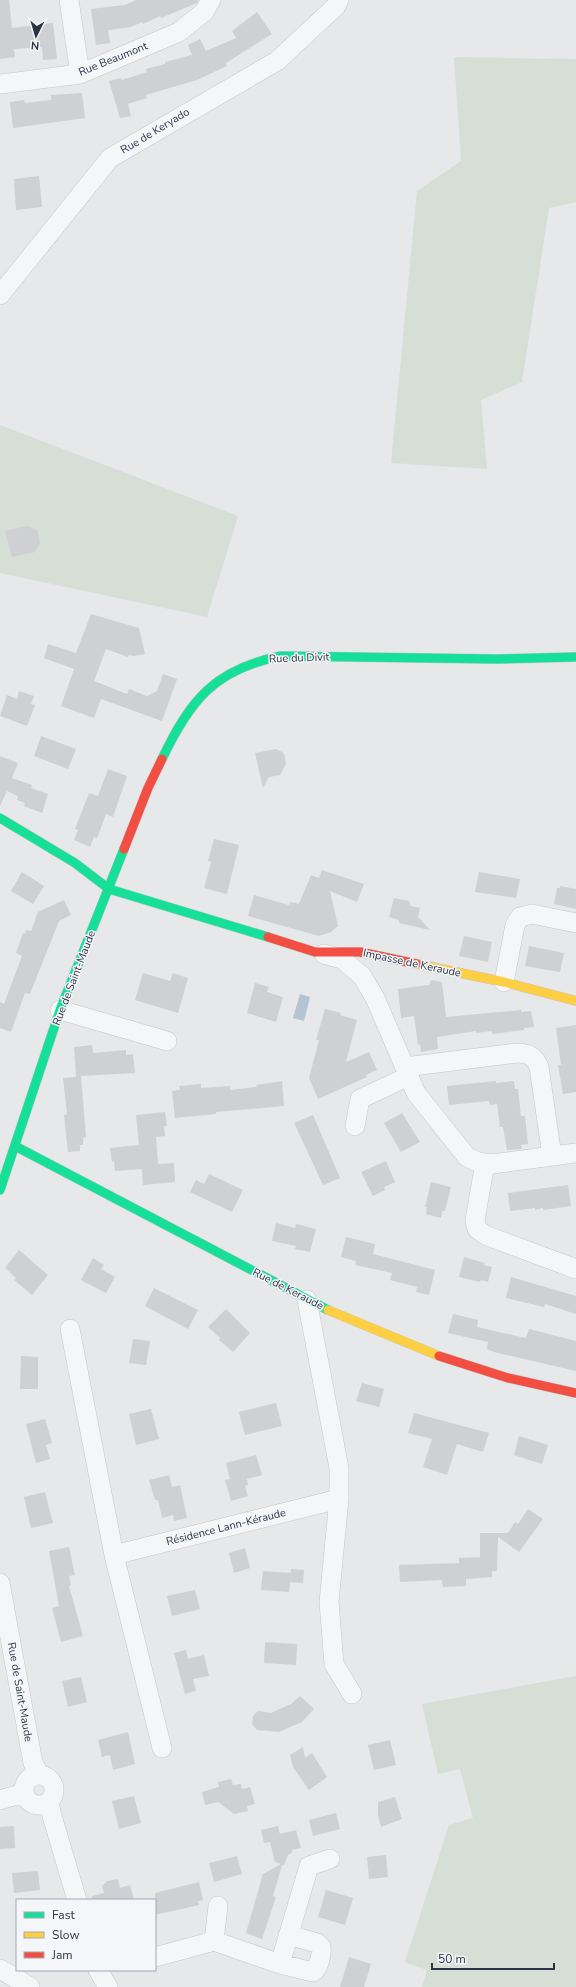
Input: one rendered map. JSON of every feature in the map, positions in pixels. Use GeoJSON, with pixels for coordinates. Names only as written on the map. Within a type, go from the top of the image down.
{"type":"FeatureCollection","features":[{"type":"Feature","properties":{"kind":"street"},"geometry":{"type":"LineString","coordinates":[[70,0],[80,74]]}},
{"type":"Feature","properties":{"kind":"street","name":"Rue Beaumont"},"geometry":{"type":"LineString","coordinates":[[0,84],[80,74],[179,32],[204,12],[211,0]]}},
{"type":"Feature","properties":{"kind":"street","name":"Rue de Keryado"},"geometry":{"type":"LineString","coordinates":[[0,296],[110,158],[277,62],[336,6],[339,0]]}},
{"type":"Feature","properties":{"kind":"street","name":"Rue du Divit"},"geometry":{"type":"LineString","coordinates":[[109,889],[148,788],[169,744],[194,702],[215,682],[229,673],[260,660],[280,656],[496,659],[576,658]]}},
{"type":"Feature","properties":{"kind":"street"},"geometry":{"type":"LineString","coordinates":[[0,818],[72,861],[109,889]]}},
{"type":"Feature","properties":{"kind":"street","name":"Impasse de Keraude"},"geometry":{"type":"LineString","coordinates":[[109,889],[315,952],[360,952],[504,982],[576,1001]]}},
{"type":"Feature","properties":{"kind":"street","name":"Rue de Saint-Maude"},"geometry":{"type":"LineString","coordinates":[[0,1190],[60,1010],[109,889]]}},
{"type":"Feature","properties":{"kind":"street"},"geometry":{"type":"LineString","coordinates":[[504,982],[515,925],[520,917],[532,914],[576,924]]}},
{"type":"Feature","properties":{"kind":"street"},"geometry":{"type":"LineString","coordinates":[[315,952],[342,959],[362,976],[375,998],[416,1093],[461,1152],[472,1160],[485,1163],[576,1153]]}},
{"type":"Feature","properties":{"kind":"street"},"geometry":{"type":"LineString","coordinates":[[60,1010],[167,1041]]}},
{"type":"Feature","properties":{"kind":"street"},"geometry":{"type":"LineString","coordinates":[[355,1126],[360,1100],[407,1072],[517,1053],[531,1056],[539,1067],[552,1156]]}},
{"type":"Feature","properties":{"kind":"street","name":"Rue de Keraude"},"geometry":{"type":"LineString","coordinates":[[15,1146],[307,1300],[428,1353],[508,1378],[576,1393]]}},
{"type":"Feature","properties":{"kind":"street"},"geometry":{"type":"LineString","coordinates":[[485,1163],[475,1220],[477,1229],[484,1235],[576,1269]]}},
{"type":"Feature","properties":{"kind":"street"},"geometry":{"type":"LineString","coordinates":[[307,1300],[339,1468],[339,1499],[329,1602],[334,1664],[352,1694]]}},
{"type":"Feature","properties":{"kind":"street"},"geometry":{"type":"LineString","coordinates":[[70,1329],[114,1554],[162,1748]]}},
{"type":"Feature","properties":{"kind":"street","name":"Résidence Lann-Kéraude"},"geometry":{"type":"LineString","coordinates":[[114,1554],[339,1499]]}},
{"type":"Feature","properties":{"kind":"street","name":"Rue de Saint-Maude"},"geometry":{"type":"LineString","coordinates":[[0,1583],[33,1763],[40,1775]]}},
{"type":"Feature","properties":{"kind":"street"},"geometry":{"type":"LineString","coordinates":[[36,1775],[40,1775],[45,1776],[52,1783],[54,1793],[49,1802],[41,1805],[32,1804],[28,1801],[24,1793],[24,1788],[28,1780],[36,1775]]}},
{"type":"Feature","properties":{"kind":"street"},"geometry":{"type":"LineString","coordinates":[[0,1800],[24,1793]]}},
{"type":"Feature","properties":{"kind":"street"},"geometry":{"type":"LineString","coordinates":[[49,1802],[77,1899]]}},
{"type":"Feature","properties":{"kind":"street"},"geometry":{"type":"LineString","coordinates":[[280,1964],[309,1866],[330,1859]]}},
{"type":"Feature","properties":{"kind":"street"},"geometry":{"type":"LineString","coordinates":[[214,1941],[218,1906]]}},
{"type":"Feature","properties":{"kind":"street"},"geometry":{"type":"LineString","coordinates":[[156,1957],[214,1941],[280,1964],[312,1972],[316,1969],[322,1952],[321,1947],[317,1943],[288,1935]]}},
{"type":"Feature","properties":{"kind":"street"},"geometry":{"type":"LineString","coordinates":[[0,1969],[30,1987]]}},
{"type":"Feature","properties":{"kind":"shaded area"},"geometry":{"type":"Polygon","coordinates":[[[454,57],[576,59],[576,202],[549,208],[522,382],[481,400],[487,469],[391,463],[417,191],[461,161],[454,57]]]}},
{"type":"Feature","properties":{"kind":"shaded area"},"geometry":{"type":"Polygon","coordinates":[[[0,425],[238,516],[207,617],[0,573],[0,425]]]}},
{"type":"Feature","properties":{"kind":"shaded area"},"geometry":{"type":"Polygon","coordinates":[[[576,1676],[576,1987],[422,1987],[427,1970],[405,1962],[449,1825],[473,1818],[460,1769],[438,1774],[422,1704],[576,1676]]]}},
{"type":"Feature","properties":{"kind":"water"},"geometry":{"type":"Polygon","coordinates":[[[300,994],[310,997],[304,1021],[293,1018],[300,994]]]}},
{"type":"Feature","properties":{"kind":"building"},"geometry":{"type":"Polygon","coordinates":[[[0,0],[9,0],[12,28],[53,23],[57,59],[43,60],[42,47],[14,49],[15,57],[0,59],[0,0]]]}},
{"type":"Feature","properties":{"kind":"building"},"geometry":{"type":"Polygon","coordinates":[[[136,0],[198,0],[197,3],[161,18],[160,16],[143,24],[142,22],[131,27],[108,30],[110,43],[96,45],[91,9],[125,5],[136,0]]]}},
{"type":"Feature","properties":{"kind":"building"},"geometry":{"type":"Polygon","coordinates":[[[257,12],[272,34],[226,63],[227,66],[197,80],[146,95],[147,98],[128,104],[131,116],[120,118],[109,81],[121,78],[122,80],[147,72],[146,69],[165,64],[165,62],[192,55],[188,45],[200,39],[206,51],[236,38],[232,31],[257,12]]]}},
{"type":"Feature","properties":{"kind":"building"},"geometry":{"type":"Polygon","coordinates":[[[82,93],[85,118],[13,128],[10,102],[24,100],[25,103],[51,100],[51,95],[82,93]]]}},
{"type":"Feature","properties":{"kind":"building"},"geometry":{"type":"Polygon","coordinates":[[[39,176],[42,207],[16,210],[14,179],[39,176]]]}},
{"type":"Feature","properties":{"kind":"building"},"geometry":{"type":"Polygon","coordinates":[[[28,526],[37,530],[40,542],[35,552],[12,557],[5,531],[28,526]]]}},
{"type":"Feature","properties":{"kind":"building"},"geometry":{"type":"Polygon","coordinates":[[[91,614],[139,628],[145,654],[133,656],[129,655],[128,657],[106,649],[94,681],[127,694],[129,689],[147,696],[157,691],[163,674],[177,679],[162,721],[101,699],[94,718],[61,706],[74,669],[44,658],[48,644],[76,653],[91,614]]]}},
{"type":"Feature","properties":{"kind":"building"},"geometry":{"type":"Polygon","coordinates":[[[19,691],[34,696],[31,704],[35,705],[27,726],[0,716],[7,695],[17,699],[19,691]]]}},
{"type":"Feature","properties":{"kind":"building"},"geometry":{"type":"Polygon","coordinates":[[[41,736],[76,749],[68,769],[34,756],[41,736]]]}},
{"type":"Feature","properties":{"kind":"building"},"geometry":{"type":"Polygon","coordinates":[[[276,749],[284,753],[286,764],[280,775],[269,777],[263,788],[255,753],[276,749]]]}},
{"type":"Feature","properties":{"kind":"building"},"geometry":{"type":"Polygon","coordinates":[[[0,756],[18,763],[12,778],[32,785],[31,788],[48,794],[42,813],[24,806],[25,803],[17,800],[18,796],[7,791],[0,806],[0,756]]]}},
{"type":"Feature","properties":{"kind":"building"},"geometry":{"type":"Polygon","coordinates":[[[108,769],[127,776],[113,817],[106,814],[97,838],[94,837],[90,847],[74,840],[78,830],[75,829],[89,793],[98,796],[108,769]]]}},
{"type":"Feature","properties":{"kind":"building"},"geometry":{"type":"Polygon","coordinates":[[[214,839],[239,845],[227,894],[204,888],[211,862],[208,861],[214,839]]]}},
{"type":"Feature","properties":{"kind":"building"},"geometry":{"type":"Polygon","coordinates":[[[322,870],[364,884],[357,902],[330,891],[338,926],[331,932],[319,936],[248,916],[254,895],[289,905],[290,902],[299,904],[311,875],[319,878],[322,870]]]}},
{"type":"Feature","properties":{"kind":"building"},"geometry":{"type":"Polygon","coordinates":[[[22,872],[44,886],[33,904],[11,891],[22,872]]]}},
{"type":"Feature","properties":{"kind":"building"},"geometry":{"type":"Polygon","coordinates":[[[479,872],[520,879],[516,898],[475,892],[479,872]]]}},
{"type":"Feature","properties":{"kind":"building"},"geometry":{"type":"Polygon","coordinates":[[[560,886],[576,889],[576,909],[554,904],[557,888],[560,888],[560,886]]]}},
{"type":"Feature","properties":{"kind":"building"},"geometry":{"type":"Polygon","coordinates":[[[394,898],[409,901],[411,906],[420,908],[418,917],[430,930],[399,923],[399,920],[389,917],[394,898]]]}},
{"type":"Feature","properties":{"kind":"building"},"geometry":{"type":"Polygon","coordinates":[[[64,900],[71,915],[59,921],[30,994],[25,993],[11,1032],[0,1028],[0,1002],[4,1004],[22,956],[16,953],[23,933],[25,934],[26,930],[31,931],[38,912],[64,900]]]}},
{"type":"Feature","properties":{"kind":"building"},"geometry":{"type":"Polygon","coordinates":[[[464,936],[492,942],[488,962],[459,956],[464,936]]]}},
{"type":"Feature","properties":{"kind":"building"},"geometry":{"type":"Polygon","coordinates":[[[529,946],[564,953],[560,972],[525,966],[529,946]]]}},
{"type":"Feature","properties":{"kind":"building"},"geometry":{"type":"Polygon","coordinates":[[[143,973],[170,981],[173,973],[188,978],[178,1013],[135,1000],[143,973]]]}},
{"type":"Feature","properties":{"kind":"building"},"geometry":{"type":"Polygon","coordinates":[[[431,980],[442,982],[446,1017],[521,1010],[521,1012],[531,1011],[534,1027],[524,1028],[524,1030],[492,1034],[492,1031],[476,1033],[476,1031],[437,1037],[438,1049],[421,1052],[420,1044],[418,1045],[414,1016],[401,1018],[398,989],[429,985],[431,980]]]}},
{"type":"Feature","properties":{"kind":"building"},"geometry":{"type":"Polygon","coordinates":[[[255,983],[269,987],[267,992],[283,997],[276,1022],[247,1013],[255,983]]]}},
{"type":"Feature","properties":{"kind":"building"},"geometry":{"type":"Polygon","coordinates":[[[325,1009],[341,1013],[340,1015],[357,1020],[346,1062],[369,1052],[377,1070],[366,1075],[367,1077],[318,1099],[309,1078],[319,1040],[316,1040],[325,1009]]]}},
{"type":"Feature","properties":{"kind":"building"},"geometry":{"type":"Polygon","coordinates":[[[576,1025],[576,1092],[563,1094],[558,1065],[561,1065],[556,1028],[576,1025]]]}},
{"type":"Feature","properties":{"kind":"building"},"geometry":{"type":"Polygon","coordinates":[[[92,1045],[93,1053],[126,1050],[126,1055],[133,1054],[135,1073],[81,1076],[86,1137],[83,1138],[83,1145],[80,1145],[80,1151],[68,1152],[64,1115],[67,1114],[63,1078],[76,1077],[74,1047],[92,1045]]]}},
{"type":"Feature","properties":{"kind":"building"},"geometry":{"type":"Polygon","coordinates":[[[282,1081],[284,1106],[216,1112],[216,1114],[175,1118],[172,1091],[180,1090],[179,1086],[201,1084],[201,1088],[230,1086],[230,1090],[257,1087],[256,1085],[282,1081]]]}},
{"type":"Feature","properties":{"kind":"building"},"geometry":{"type":"Polygon","coordinates":[[[496,1081],[496,1083],[514,1081],[515,1089],[518,1089],[521,1116],[525,1116],[528,1144],[521,1145],[522,1149],[507,1150],[503,1127],[500,1127],[497,1104],[490,1105],[489,1101],[449,1105],[447,1086],[496,1081]]]}},
{"type":"Feature","properties":{"kind":"building"},"geometry":{"type":"Polygon","coordinates":[[[165,1112],[167,1126],[164,1126],[165,1136],[156,1137],[158,1164],[174,1163],[175,1182],[143,1185],[142,1169],[115,1171],[110,1148],[139,1145],[136,1115],[165,1112]]]}},
{"type":"Feature","properties":{"kind":"building"},"geometry":{"type":"Polygon","coordinates":[[[402,1113],[420,1142],[401,1152],[384,1123],[402,1113]]]}},
{"type":"Feature","properties":{"kind":"building"},"geometry":{"type":"Polygon","coordinates":[[[313,1115],[340,1178],[323,1185],[294,1123],[313,1115]]]}},
{"type":"Feature","properties":{"kind":"building"},"geometry":{"type":"Polygon","coordinates":[[[386,1161],[395,1182],[384,1187],[385,1190],[373,1196],[361,1172],[386,1161]]]}},
{"type":"Feature","properties":{"kind":"building"},"geometry":{"type":"Polygon","coordinates":[[[209,1174],[243,1190],[232,1212],[190,1192],[196,1180],[204,1184],[209,1174]]]}},
{"type":"Feature","properties":{"kind":"building"},"geometry":{"type":"Polygon","coordinates":[[[431,1182],[451,1187],[445,1211],[442,1211],[441,1218],[426,1214],[427,1207],[425,1207],[431,1182]]]}},
{"type":"Feature","properties":{"kind":"building"},"geometry":{"type":"Polygon","coordinates":[[[568,1185],[571,1206],[543,1210],[543,1208],[535,1210],[535,1208],[510,1211],[508,1193],[568,1185]]]}},
{"type":"Feature","properties":{"kind":"building"},"geometry":{"type":"Polygon","coordinates":[[[276,1223],[295,1228],[296,1224],[316,1229],[310,1252],[295,1249],[296,1246],[272,1241],[276,1223]]]}},
{"type":"Feature","properties":{"kind":"building"},"geometry":{"type":"Polygon","coordinates":[[[346,1237],[375,1244],[373,1254],[435,1270],[429,1295],[416,1292],[417,1287],[390,1280],[392,1273],[355,1265],[356,1261],[341,1257],[346,1237]]]}},
{"type":"Feature","properties":{"kind":"building"},"geometry":{"type":"Polygon","coordinates":[[[19,1250],[48,1275],[32,1295],[14,1280],[16,1278],[5,1268],[19,1250]]]}},
{"type":"Feature","properties":{"kind":"building"},"geometry":{"type":"Polygon","coordinates":[[[464,1257],[485,1263],[484,1265],[492,1267],[488,1282],[481,1280],[480,1282],[459,1277],[464,1257]]]}},
{"type":"Feature","properties":{"kind":"building"},"geometry":{"type":"Polygon","coordinates":[[[93,1258],[104,1265],[101,1269],[115,1277],[106,1293],[81,1280],[93,1258]]]}},
{"type":"Feature","properties":{"kind":"building"},"geometry":{"type":"Polygon","coordinates":[[[511,1277],[576,1296],[576,1314],[545,1304],[544,1307],[506,1298],[511,1277]]]}},
{"type":"Feature","properties":{"kind":"building"},"geometry":{"type":"Polygon","coordinates":[[[154,1288],[198,1310],[188,1329],[145,1306],[154,1288]]]}},
{"type":"Feature","properties":{"kind":"building"},"geometry":{"type":"Polygon","coordinates":[[[226,1309],[250,1333],[233,1352],[219,1340],[220,1338],[208,1327],[226,1309]]]}},
{"type":"Feature","properties":{"kind":"building"},"geometry":{"type":"Polygon","coordinates":[[[453,1314],[478,1320],[477,1327],[526,1338],[529,1329],[576,1341],[576,1371],[494,1352],[487,1349],[488,1342],[448,1333],[453,1314]]]}},
{"type":"Feature","properties":{"kind":"building"},"geometry":{"type":"Polygon","coordinates":[[[133,1339],[150,1341],[146,1365],[129,1363],[133,1339]]]}},
{"type":"Feature","properties":{"kind":"building"},"geometry":{"type":"Polygon","coordinates":[[[21,1356],[38,1357],[38,1389],[20,1389],[21,1356]]]}},
{"type":"Feature","properties":{"kind":"building"},"geometry":{"type":"Polygon","coordinates":[[[362,1383],[384,1389],[379,1407],[356,1401],[362,1383]]]}},
{"type":"Feature","properties":{"kind":"building"},"geometry":{"type":"Polygon","coordinates":[[[276,1403],[282,1426],[245,1435],[239,1412],[276,1403]]]}},
{"type":"Feature","properties":{"kind":"building"},"geometry":{"type":"Polygon","coordinates":[[[151,1409],[159,1439],[136,1445],[129,1414],[151,1409]]]}},
{"type":"Feature","properties":{"kind":"building"},"geometry":{"type":"Polygon","coordinates":[[[414,1413],[489,1433],[483,1452],[457,1444],[447,1475],[423,1467],[432,1439],[408,1433],[414,1413]]]}},
{"type":"Feature","properties":{"kind":"building"},"geometry":{"type":"Polygon","coordinates":[[[45,1419],[52,1443],[46,1445],[50,1459],[36,1463],[26,1424],[45,1419]]]}},
{"type":"Feature","properties":{"kind":"building"},"geometry":{"type":"Polygon","coordinates":[[[519,1436],[548,1445],[542,1464],[514,1455],[519,1436]]]}},
{"type":"Feature","properties":{"kind":"building"},"geometry":{"type":"Polygon","coordinates":[[[256,1455],[262,1475],[247,1479],[248,1485],[245,1486],[248,1496],[231,1501],[225,1480],[230,1479],[226,1463],[256,1455]]]}},
{"type":"Feature","properties":{"kind":"building"},"geometry":{"type":"Polygon","coordinates":[[[169,1475],[172,1487],[180,1485],[187,1518],[174,1521],[173,1515],[162,1518],[158,1500],[155,1500],[149,1480],[169,1475]]]}},
{"type":"Feature","properties":{"kind":"building"},"geometry":{"type":"Polygon","coordinates":[[[45,1492],[53,1523],[31,1528],[24,1497],[45,1492]]]}},
{"type":"Feature","properties":{"kind":"building"},"geometry":{"type":"Polygon","coordinates":[[[528,1509],[543,1519],[519,1552],[498,1537],[497,1571],[492,1571],[492,1577],[466,1579],[466,1586],[443,1587],[442,1580],[400,1582],[399,1565],[459,1563],[459,1558],[480,1557],[480,1533],[508,1533],[515,1522],[518,1524],[528,1509]]]}},
{"type":"Feature","properties":{"kind":"building"},"geometry":{"type":"Polygon","coordinates":[[[69,1547],[75,1575],[69,1576],[71,1585],[69,1586],[83,1636],[61,1642],[52,1608],[59,1606],[49,1551],[69,1547]]]}},
{"type":"Feature","properties":{"kind":"building"},"geometry":{"type":"Polygon","coordinates":[[[245,1548],[250,1568],[234,1573],[229,1553],[245,1548]]]}},
{"type":"Feature","properties":{"kind":"building"},"geometry":{"type":"Polygon","coordinates":[[[291,1569],[304,1570],[303,1583],[290,1582],[289,1592],[261,1590],[263,1571],[291,1573],[291,1569]]]}},
{"type":"Feature","properties":{"kind":"building"},"geometry":{"type":"Polygon","coordinates":[[[195,1590],[200,1609],[172,1616],[167,1596],[195,1590]]]}},
{"type":"Feature","properties":{"kind":"building"},"geometry":{"type":"Polygon","coordinates":[[[265,1642],[297,1644],[296,1665],[264,1663],[265,1642]]]}},
{"type":"Feature","properties":{"kind":"building"},"geometry":{"type":"Polygon","coordinates":[[[186,1650],[188,1659],[204,1655],[209,1676],[193,1679],[196,1691],[185,1694],[174,1653],[186,1650]]]}},
{"type":"Feature","properties":{"kind":"building"},"geometry":{"type":"Polygon","coordinates":[[[81,1677],[87,1702],[68,1707],[62,1681],[81,1677]]]}},
{"type":"Feature","properties":{"kind":"building"},"geometry":{"type":"Polygon","coordinates":[[[300,1696],[314,1709],[302,1722],[279,1732],[257,1730],[252,1724],[253,1716],[258,1711],[271,1713],[291,1704],[300,1696]]]}},
{"type":"Feature","properties":{"kind":"building"},"geometry":{"type":"Polygon","coordinates":[[[128,1732],[135,1764],[113,1770],[110,1755],[102,1757],[98,1740],[128,1732]]]}},
{"type":"Feature","properties":{"kind":"building"},"geometry":{"type":"Polygon","coordinates":[[[390,1740],[396,1765],[374,1770],[368,1745],[390,1740]]]}},
{"type":"Feature","properties":{"kind":"building"},"geometry":{"type":"Polygon","coordinates":[[[303,1747],[305,1758],[312,1753],[327,1777],[309,1790],[293,1767],[290,1755],[303,1747]]]}},
{"type":"Feature","properties":{"kind":"building"},"geometry":{"type":"Polygon","coordinates":[[[231,1779],[233,1785],[241,1784],[242,1789],[250,1787],[255,1804],[247,1806],[248,1811],[234,1814],[218,1802],[205,1805],[202,1792],[219,1787],[218,1782],[231,1779]]]}},
{"type":"Feature","properties":{"kind":"building"},"geometry":{"type":"Polygon","coordinates":[[[134,1796],[141,1823],[119,1829],[112,1801],[134,1796]]]}},
{"type":"Feature","properties":{"kind":"building"},"geometry":{"type":"Polygon","coordinates":[[[395,1797],[402,1819],[381,1827],[378,1815],[378,1802],[395,1797]]]}},
{"type":"Feature","properties":{"kind":"building"},"geometry":{"type":"Polygon","coordinates":[[[336,1813],[340,1829],[313,1836],[309,1820],[336,1813]]]}},
{"type":"Feature","properties":{"kind":"building"},"geometry":{"type":"Polygon","coordinates":[[[14,1826],[15,1848],[0,1849],[0,1827],[14,1826]]]}},
{"type":"Feature","properties":{"kind":"building"},"geometry":{"type":"Polygon","coordinates":[[[278,1826],[280,1834],[296,1830],[301,1848],[292,1850],[292,1853],[288,1855],[284,1865],[282,1865],[273,1896],[276,1897],[262,1939],[246,1933],[263,1874],[281,1864],[275,1862],[270,1842],[264,1843],[261,1830],[278,1826]]]}},
{"type":"Feature","properties":{"kind":"building"},"geometry":{"type":"Polygon","coordinates":[[[386,1855],[388,1877],[369,1879],[367,1857],[386,1855]]]}},
{"type":"Feature","properties":{"kind":"building"},"geometry":{"type":"Polygon","coordinates":[[[237,1856],[242,1874],[214,1882],[209,1863],[237,1856]]]}},
{"type":"Feature","properties":{"kind":"building"},"geometry":{"type":"Polygon","coordinates":[[[38,1871],[40,1890],[14,1893],[12,1873],[38,1871]]]}},
{"type":"Feature","properties":{"kind":"building"},"geometry":{"type":"Polygon","coordinates":[[[118,1879],[120,1888],[130,1885],[134,1899],[92,1899],[92,1896],[104,1893],[102,1886],[107,1881],[118,1879]]]}},
{"type":"Feature","properties":{"kind":"building"},"geometry":{"type":"Polygon","coordinates":[[[199,1882],[203,1900],[198,1901],[199,1905],[156,1915],[155,1893],[199,1882]]]}},
{"type":"Feature","properties":{"kind":"building"},"geometry":{"type":"Polygon","coordinates":[[[326,1890],[353,1898],[345,1925],[318,1917],[326,1890]]]}},
{"type":"Feature","properties":{"kind":"building"},"geometry":{"type":"Polygon","coordinates":[[[349,1957],[371,1964],[364,1987],[340,1987],[349,1957]]]}},
{"type":"Feature","properties":{"kind":"traffic: fast"},"geometry":{"type":"LineString","coordinates":[[162,759],[183,720],[207,690],[238,669],[281,656],[496,659],[576,657]]}},
{"type":"Feature","properties":{"kind":"traffic: fast"},"geometry":{"type":"LineString","coordinates":[[0,818],[75,863],[109,889],[268,937]]}},
{"type":"Feature","properties":{"kind":"traffic: fast"},"geometry":{"type":"LineString","coordinates":[[0,1190],[60,1010],[124,849]]}},
{"type":"Feature","properties":{"kind":"traffic: fast"},"geometry":{"type":"LineString","coordinates":[[15,1146],[328,1310]]}},
{"type":"Feature","properties":{"kind":"traffic: slow"},"geometry":{"type":"LineString","coordinates":[[417,964],[504,982],[576,1001]]}},
{"type":"Feature","properties":{"kind":"traffic: slow"},"geometry":{"type":"LineString","coordinates":[[328,1310],[439,1356]]}},
{"type":"Feature","properties":{"kind":"traffic: jam"},"geometry":{"type":"LineString","coordinates":[[124,849],[148,788],[162,759]]}},
{"type":"Feature","properties":{"kind":"traffic: jam"},"geometry":{"type":"LineString","coordinates":[[268,937],[315,952],[360,952],[417,964]]}},
{"type":"Feature","properties":{"kind":"traffic: jam"},"geometry":{"type":"LineString","coordinates":[[439,1356],[508,1378],[576,1393]]}}]}
